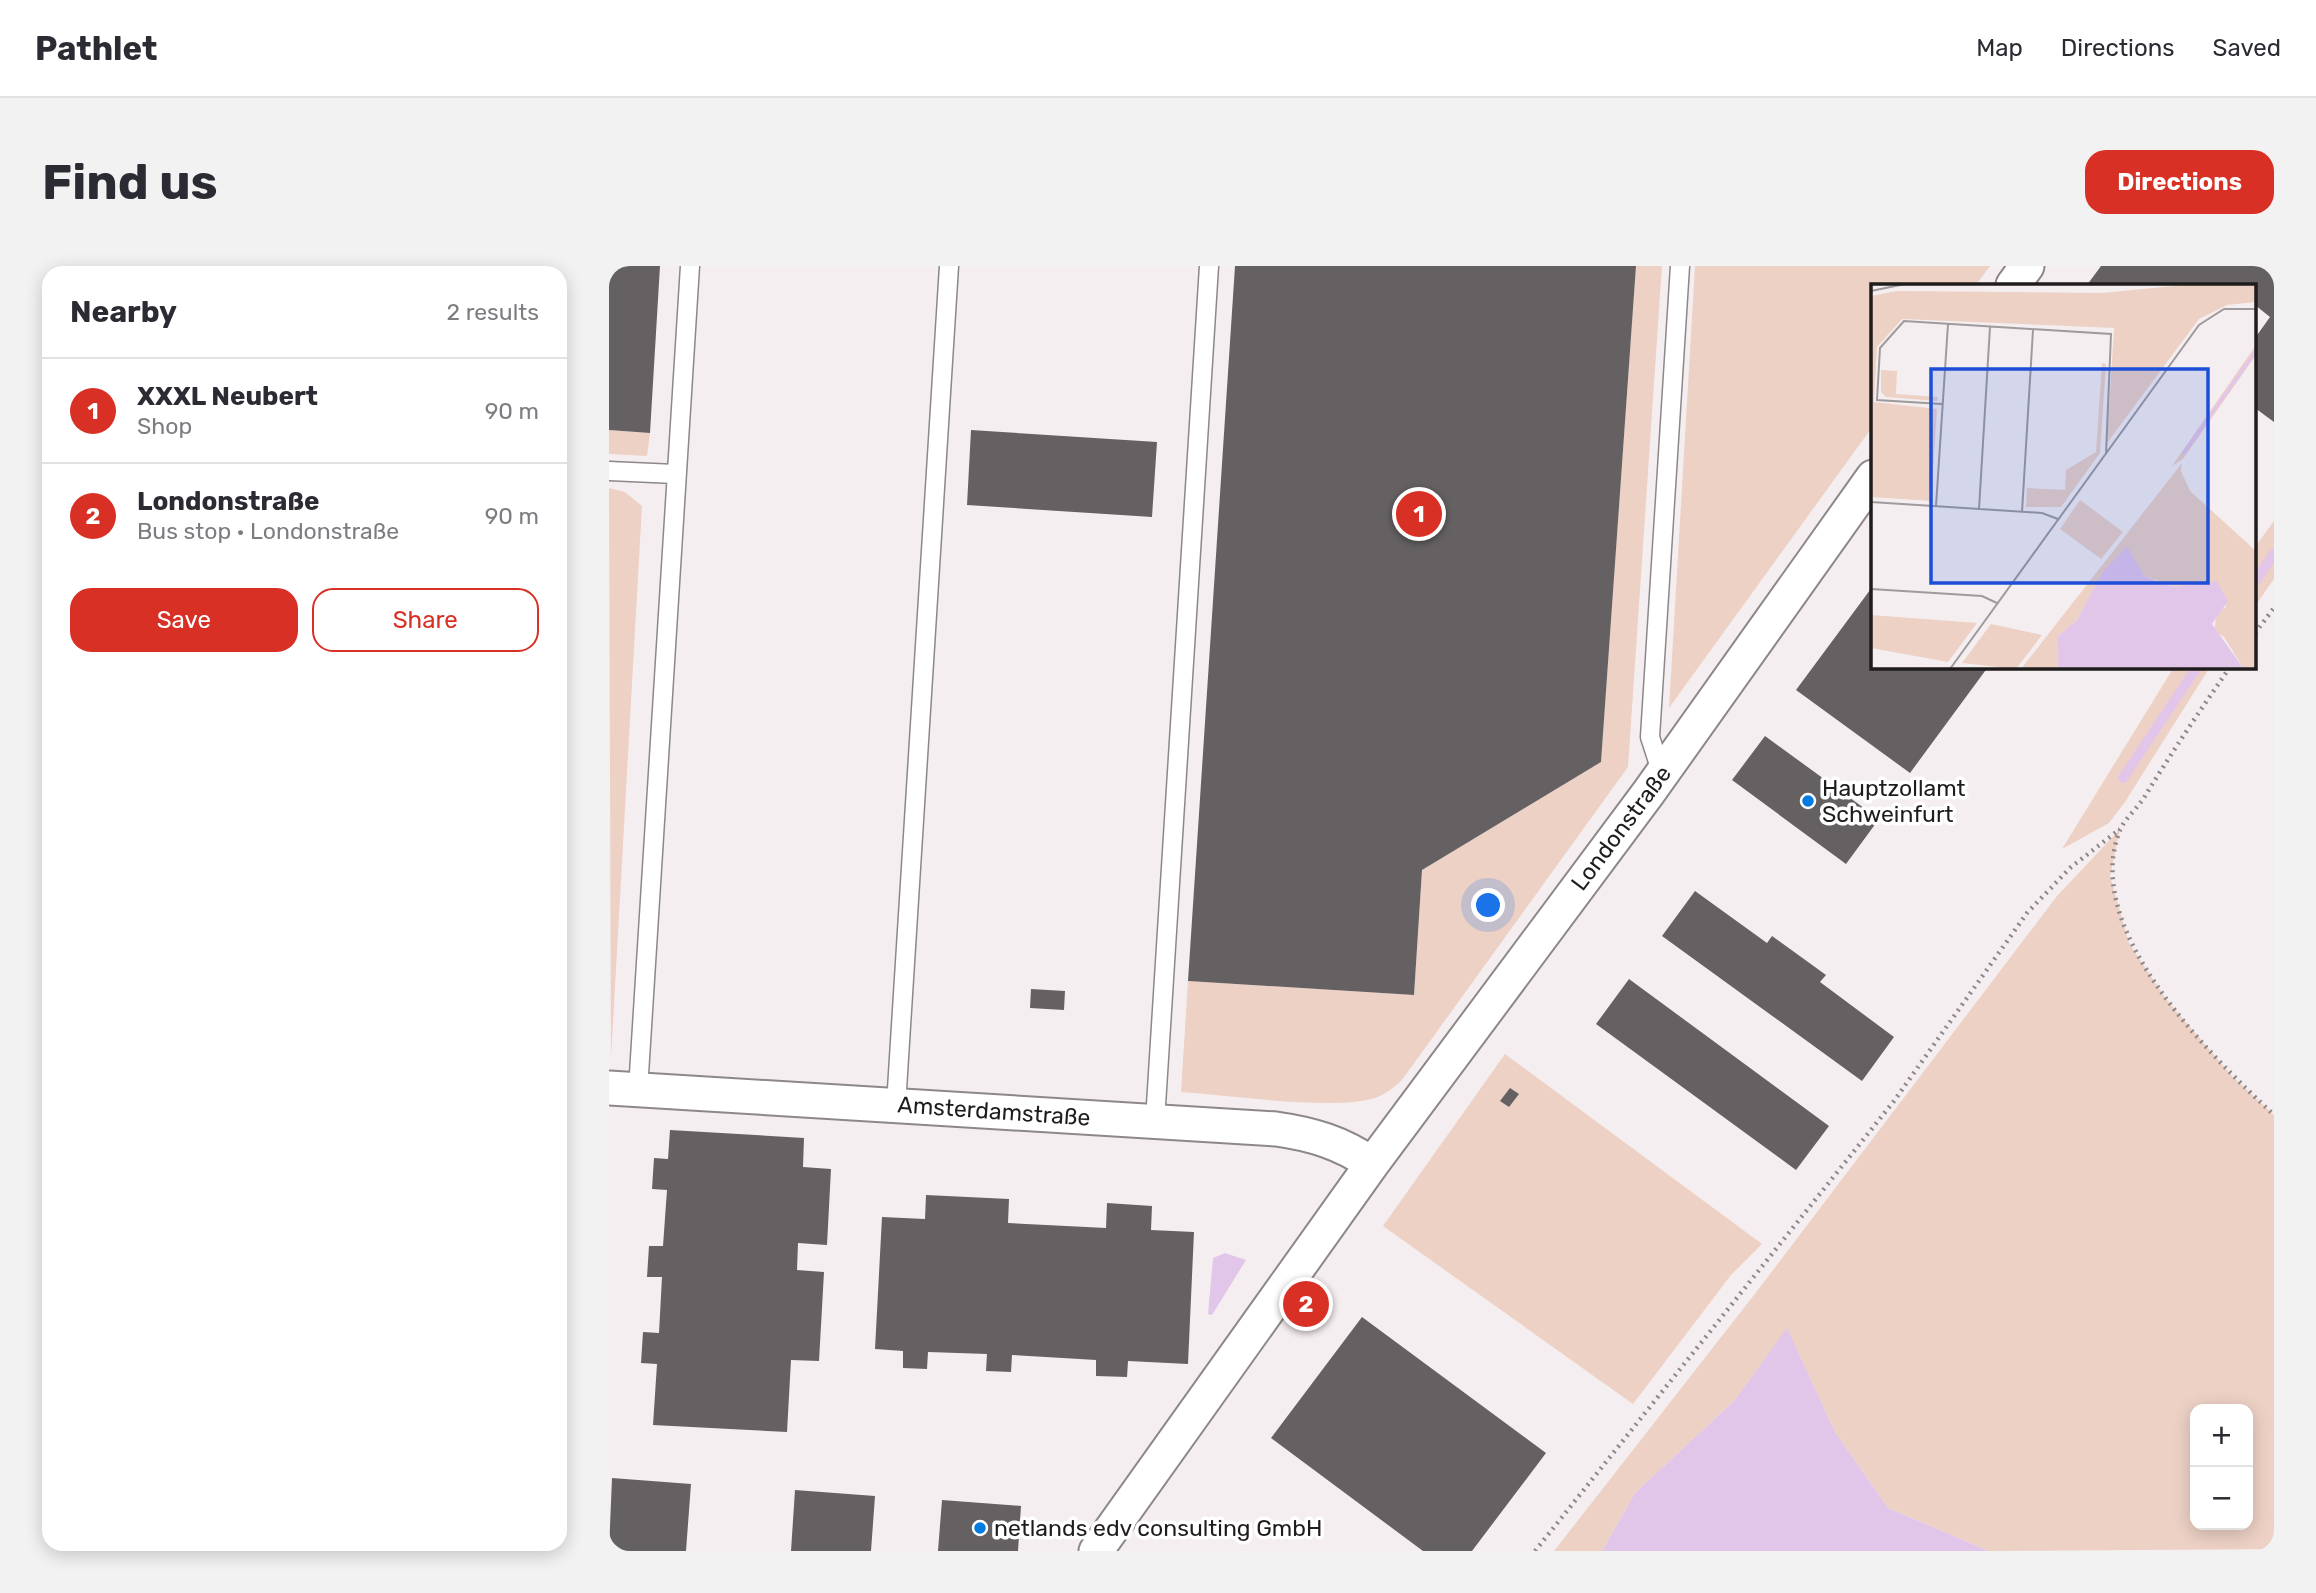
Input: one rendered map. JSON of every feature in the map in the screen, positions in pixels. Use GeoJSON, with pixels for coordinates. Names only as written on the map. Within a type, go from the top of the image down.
{"type":"FeatureCollection","features":[{"type":"Feature","properties":{"kind":"street"},"geometry":{"type":"LineString","coordinates":[[2014,284],[2027,266]]}},
{"type":"Feature","properties":{"kind":"street","name":"Londonstraße"},"geometry":{"type":"LineString","coordinates":[[1096,1551],[1372,1164],[1662,774],[1871,480]]}},
{"type":"Feature","properties":{"kind":"street","name":"Amsterdamstraße"},"geometry":{"type":"LineString","coordinates":[[623,1089],[1155,1121],[1310,1134],[1349,1148],[1372,1164]]}},
{"type":"Feature","properties":{"kind":"lane"},"geometry":{"type":"LineString","coordinates":[[623,1089],[690,266]]}},
{"type":"Feature","properties":{"kind":"lane"},"geometry":{"type":"LineString","coordinates":[[895,1105],[949,266]]}},
{"type":"Feature","properties":{"kind":"lane"},"geometry":{"type":"LineString","coordinates":[[1155,1121],[1209,266]]}},
{"type":"Feature","properties":{"kind":"lane"},"geometry":{"type":"LineString","coordinates":[[1662,774],[1650,737],[1680,266]]}},
{"type":"Feature","properties":{"kind":"lane"},"geometry":{"type":"LineString","coordinates":[[609,471],[675,474]]}},
{"type":"Feature","properties":{"kind":"path"},"geometry":{"type":"LineString","coordinates":[[2256,632],[2274,608]]}},
{"type":"Feature","properties":{"kind":"path"},"geometry":{"type":"LineString","coordinates":[[1535,1551],[1885,1112],[2027,913],[2070,868],[2120,830],[2229,668]]}},
{"type":"Feature","properties":{"kind":"path"},"geometry":{"type":"LineString","coordinates":[[2120,830],[2110,876],[2129,943],[2166,999],[2232,1076],[2274,1115]]}},
{"type":"Feature","properties":{"kind":"shaded area"},"geometry":{"type":"Polygon","coordinates":[[[1636,266],[1662,266],[1628,767],[1402,1080],[1383,1095],[1356,1102],[1308,1103],[1181,1092],[1188,981],[1414,995],[1422,870],[1601,762],[1636,266]]]}},
{"type":"Feature","properties":{"kind":"shaded area"},"geometry":{"type":"Polygon","coordinates":[[[1695,266],[1990,266],[1977,284],[1871,284],[1871,429],[1669,708],[1695,266]]]}},
{"type":"Feature","properties":{"kind":"shaded area"},"geometry":{"type":"Polygon","coordinates":[[[609,430],[650,433],[647,456],[609,454],[609,430]]]}},
{"type":"Feature","properties":{"kind":"shaded area"},"geometry":{"type":"Polygon","coordinates":[[[609,488],[625,492],[642,506],[611,1058],[609,488]]]}},
{"type":"Feature","properties":{"kind":"shaded area"},"geometry":{"type":"Polygon","coordinates":[[[2274,521],[2274,579],[2256,605],[2256,546],[2274,521]]]}},
{"type":"Feature","properties":{"kind":"shaded area"},"geometry":{"type":"Polygon","coordinates":[[[2173,668],[2209,668],[2109,823],[2062,849],[2173,668]]]}},
{"type":"Feature","properties":{"kind":"shaded area"},"geometry":{"type":"Polygon","coordinates":[[[2120,829],[2110,876],[2129,943],[2166,999],[2232,1076],[2274,1115],[2274,1549],[1989,1551],[1888,1508],[1835,1432],[1787,1329],[1735,1400],[1635,1493],[1602,1551],[1554,1551],[1754,1295],[2057,896],[2120,829]]]}},
{"type":"Feature","properties":{"kind":"shaded area"},"geometry":{"type":"Polygon","coordinates":[[[1505,1054],[1762,1244],[1731,1275],[1633,1404],[1383,1226],[1505,1054]]]}},
{"type":"Feature","properties":{"kind":"shaded area"},"geometry":{"type":"Polygon","coordinates":[[[1225,1253],[1246,1260],[1212,1315],[1208,1314],[1213,1258],[1225,1253]]]}},
{"type":"Feature","properties":{"kind":"shaded area"},"geometry":{"type":"Polygon","coordinates":[[[1787,1328],[1835,1432],[1888,1508],[1989,1551],[1602,1551],[1635,1493],[1735,1400],[1787,1328]]]}},
{"type":"Feature","properties":{"kind":"building"},"geometry":{"type":"Polygon","coordinates":[[[609,266],[660,266],[650,433],[609,430],[609,266]]]}},
{"type":"Feature","properties":{"kind":"building"},"geometry":{"type":"Polygon","coordinates":[[[1235,266],[1636,266],[1601,762],[1422,870],[1414,995],[1188,981],[1235,266]]]}},
{"type":"Feature","properties":{"kind":"building"},"geometry":{"type":"Polygon","coordinates":[[[2101,266],[2274,266],[2274,422],[2256,409],[2256,337],[2270,317],[2256,306],[2256,284],[2088,284],[2101,266]]]}},
{"type":"Feature","properties":{"kind":"building"},"geometry":{"type":"Polygon","coordinates":[[[971,430],[1157,442],[1152,517],[967,505],[971,430]]]}},
{"type":"Feature","properties":{"kind":"building"},"geometry":{"type":"Polygon","coordinates":[[[1871,589],[1871,668],[1987,668],[1910,773],[1796,690],[1871,589]]]}},
{"type":"Feature","properties":{"kind":"building","name":"Hauptzollamt Schweinfurt"},"geometry":{"type":"Polygon","coordinates":[[[1765,736],[1879,819],[1846,864],[1732,780],[1765,736]]]}},
{"type":"Feature","properties":{"kind":"building"},"geometry":{"type":"Polygon","coordinates":[[[1695,891],[1767,943],[1772,936],[1826,975],[1820,982],[1894,1037],[1862,1081],[1662,936],[1695,891]]]}},
{"type":"Feature","properties":{"kind":"building"},"geometry":{"type":"Polygon","coordinates":[[[1629,979],[1829,1126],[1796,1170],[1596,1024],[1629,979]]]}},
{"type":"Feature","properties":{"kind":"building"},"geometry":{"type":"Polygon","coordinates":[[[1031,989],[1065,991],[1064,1010],[1030,1008],[1031,989]]]}},
{"type":"Feature","properties":{"kind":"building"},"geometry":{"type":"Polygon","coordinates":[[[1510,1088],[1519,1094],[1509,1107],[1500,1101],[1510,1088]]]}},
{"type":"Feature","properties":{"kind":"building"},"geometry":{"type":"Polygon","coordinates":[[[670,1130],[804,1138],[803,1167],[831,1169],[827,1245],[798,1243],[797,1270],[824,1272],[819,1361],[791,1360],[787,1432],[653,1425],[657,1364],[641,1363],[643,1332],[659,1333],[662,1277],[647,1277],[649,1246],[663,1246],[667,1190],[652,1189],[654,1158],[668,1159],[670,1130]]]}},
{"type":"Feature","properties":{"kind":"building"},"geometry":{"type":"Polygon","coordinates":[[[926,1195],[1009,1199],[1008,1223],[1106,1228],[1107,1203],[1152,1206],[1151,1230],[1194,1232],[1188,1364],[1128,1361],[1127,1377],[1096,1376],[1096,1360],[1012,1355],[1011,1372],[986,1371],[987,1354],[928,1352],[927,1369],[903,1368],[903,1351],[875,1349],[882,1217],[925,1219],[926,1195]]]}},
{"type":"Feature","properties":{"kind":"building"},"geometry":{"type":"Polygon","coordinates":[[[1362,1317],[1546,1453],[1472,1551],[1423,1551],[1271,1438],[1362,1317]]]}},
{"type":"Feature","properties":{"kind":"building"},"geometry":{"type":"Polygon","coordinates":[[[612,1478],[691,1484],[686,1551],[609,1551],[612,1478]]]}},
{"type":"Feature","properties":{"kind":"building"},"geometry":{"type":"Polygon","coordinates":[[[795,1490],[875,1496],[871,1551],[791,1551],[795,1490]]]}},
{"type":"Feature","properties":{"kind":"building","name":"netlands edv consulting GmbH"},"geometry":{"type":"Polygon","coordinates":[[[942,1500],[1021,1506],[1018,1551],[938,1551],[942,1500]]]}},
{"type":"Feature","properties":{"kind":"waterway"},"geometry":{"type":"LineString","coordinates":[[2256,580],[2274,554]]}},
{"type":"Feature","properties":{"kind":"waterway"},"geometry":{"type":"LineString","coordinates":[[2123,778],[2196,668]]}},
{"type":"Feature","properties":{"kind":"place","name":"XXXL Neubert"},"geometry":{"type":"Point","coordinates":[1419,514]}},
{"type":"Feature","properties":{"kind":"place","name":"Hauptzollamt Schweinfurt"},"geometry":{"type":"Point","coordinates":[1808,801]}},
{"type":"Feature","properties":{"kind":"place","name":"Londonstraße"},"geometry":{"type":"Point","coordinates":[1306,1304]}},
{"type":"Feature","properties":{"kind":"place","name":"netlands edv consulting GmbH"},"geometry":{"type":"Point","coordinates":[980,1528]}}]}
